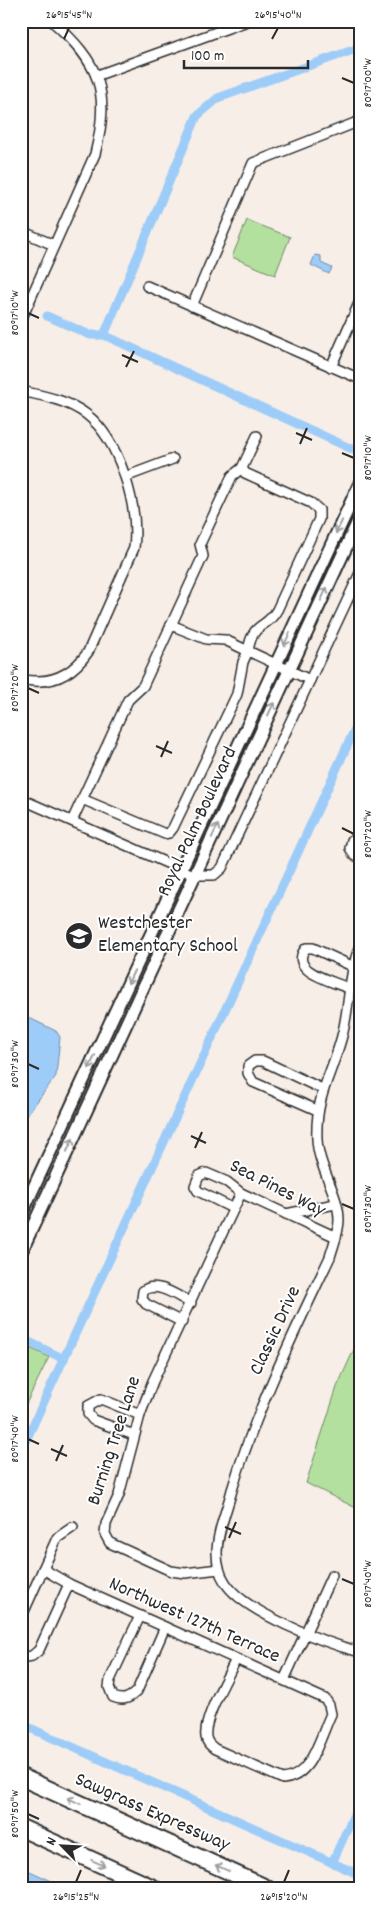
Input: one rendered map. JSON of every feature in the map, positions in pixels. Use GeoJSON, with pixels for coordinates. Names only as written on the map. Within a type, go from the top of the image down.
{"type":"FeatureCollection","features":[{"type":"Feature","properties":{"kind":"highway","name":"Sawgrass Expressway"},"geometry":{"type":"LineString","coordinates":[[21,1777],[266,1888]]}},
{"type":"Feature","properties":{"kind":"highway"},"geometry":{"type":"LineString","coordinates":[[21,1828],[153,1888]]}},
{"type":"Feature","properties":{"kind":"street"},"geometry":{"type":"LineString","coordinates":[[21,320],[95,154],[102,127],[98,75],[87,57],[70,37],[52,21]]}},
{"type":"Feature","properties":{"kind":"street"},"geometry":{"type":"LineString","coordinates":[[98,75],[247,21]]}},
{"type":"Feature","properties":{"kind":"street"},"geometry":{"type":"LineString","coordinates":[[192,306],[253,163],[360,121]]}},
{"type":"Feature","properties":{"kind":"street"},"geometry":{"type":"LineString","coordinates":[[21,231],[54,245]]}},
{"type":"Feature","properties":{"kind":"street"},"geometry":{"type":"LineString","coordinates":[[147,286],[360,379]]}},
{"type":"Feature","properties":{"kind":"street"},"geometry":{"type":"LineString","coordinates":[[332,367],[360,301]]}},
{"type":"Feature","properties":{"kind":"street"},"geometry":{"type":"LineString","coordinates":[[21,391],[51,397],[71,405],[86,414],[102,429],[125,477],[135,514],[134,548],[88,652],[80,664],[62,677],[33,682],[21,679]]}},
{"type":"Feature","properties":{"kind":"street"},"geometry":{"type":"LineString","coordinates":[[72,821],[128,700],[143,686],[203,556],[200,544],[232,476],[242,468],[257,436]]}},
{"type":"Feature","properties":{"kind":"street"},"geometry":{"type":"LineString","coordinates":[[125,477],[173,459]]}},
{"type":"Feature","properties":{"kind":"street"},"geometry":{"type":"LineString","coordinates":[[82,799],[162,833],[169,833],[237,694],[243,662],[248,651],[252,633],[257,627],[271,619],[277,610],[319,514],[317,507],[311,503],[245,473],[242,468]]}},
{"type":"Feature","properties":{"kind":"street","name":"Royal Palm Boulevard"},"geometry":{"type":"LineString","coordinates":[[21,1216],[360,483]]}},
{"type":"Feature","properties":{"kind":"street","name":"Royal Palm Boulevard"},"geometry":{"type":"LineString","coordinates":[[21,1252],[360,517]]}},
{"type":"Feature","properties":{"kind":"street"},"geometry":{"type":"LineString","coordinates":[[21,799],[194,875],[214,875],[222,868],[360,573]]}},
{"type":"Feature","properties":{"kind":"street"},"geometry":{"type":"LineString","coordinates":[[171,625],[206,639],[225,640],[310,680]]}},
{"type":"Feature","properties":{"kind":"street"},"geometry":{"type":"LineString","coordinates":[[360,836],[352,840],[350,848],[354,855],[360,858]]}},
{"type":"Feature","properties":{"kind":"street","name":"Classic Drive"},"geometry":{"type":"LineString","coordinates":[[219,1569],[217,1552],[222,1527],[246,1445],[260,1407],[330,1257],[336,1237],[339,1219],[321,1163],[317,1140],[317,1110],[322,1089],[341,1038],[347,1012],[348,988],[352,966],[360,946]]}},
{"type":"Feature","properties":{"kind":"street"},"geometry":{"type":"LineString","coordinates":[[348,988],[306,970],[301,962],[301,954],[306,948],[313,948],[352,966]]}},
{"type":"Feature","properties":{"kind":"street"},"geometry":{"type":"LineString","coordinates":[[317,1110],[253,1082],[248,1074],[248,1066],[255,1061],[263,1061],[322,1089]]}},
{"type":"Feature","properties":{"kind":"street","name":"Sea Pines Way"},"geometry":{"type":"LineString","coordinates":[[232,1208],[198,1191],[195,1186],[195,1180],[206,1173],[227,1182],[241,1193],[336,1237]]}},
{"type":"Feature","properties":{"kind":"street","name":"Burning Tree Lane"},"geometry":{"type":"LineString","coordinates":[[219,1569],[185,1573],[171,1571],[110,1543],[105,1534],[106,1524],[125,1476],[134,1435],[152,1381],[191,1303],[232,1208],[241,1193]]}},
{"type":"Feature","properties":{"kind":"street"},"geometry":{"type":"LineString","coordinates":[[286,1214],[335,1204]]}},
{"type":"Feature","properties":{"kind":"street"},"geometry":{"type":"LineString","coordinates":[[182,1322],[146,1304],[142,1299],[143,1291],[148,1286],[156,1286],[191,1303]]}},
{"type":"Feature","properties":{"kind":"street"},"geometry":{"type":"LineString","coordinates":[[134,1435],[93,1420],[88,1414],[88,1406],[101,1399],[140,1415]]}},
{"type":"Feature","properties":{"kind":"street"},"geometry":{"type":"LineString","coordinates":[[21,1618],[56,1538],[73,1527]]}},
{"type":"Feature","properties":{"kind":"street","name":"Northwest 127th Terrace"},"geometry":{"type":"LineString","coordinates":[[43,1569],[69,1584],[284,1680],[325,1699],[330,1706],[331,1714],[306,1769],[291,1778],[283,1779],[215,1749],[209,1744],[206,1735],[207,1723],[236,1659]]}},
{"type":"Feature","properties":{"kind":"street"},"geometry":{"type":"LineString","coordinates":[[219,1569],[235,1595],[247,1605],[306,1632],[360,1652]]}},
{"type":"Feature","properties":{"kind":"street"},"geometry":{"type":"LineString","coordinates":[[284,1680],[332,1575]]}},
{"type":"Feature","properties":{"kind":"street"},"geometry":{"type":"LineString","coordinates":[[21,1658],[32,1656],[39,1650],[69,1584]]}},
{"type":"Feature","properties":{"kind":"street"},"geometry":{"type":"LineString","coordinates":[[140,1616],[110,1680],[109,1686],[113,1697],[120,1700],[130,1698],[137,1692],[165,1627]]}},
{"type":"Feature","properties":{"kind":"green space"},"geometry":{"type":"Polygon","coordinates":[[[247,220],[290,237],[275,275],[232,257],[247,220]]]}},
{"type":"Feature","properties":{"kind":"green space"},"geometry":{"type":"Polygon","coordinates":[[[360,1336],[360,1510],[306,1483],[337,1387],[360,1336]]]}},
{"type":"Feature","properties":{"kind":"green space"},"geometry":{"type":"Polygon","coordinates":[[[21,1344],[49,1357],[21,1414],[21,1344]]]}},
{"type":"Feature","properties":{"kind":"water"},"geometry":{"type":"Polygon","coordinates":[[[315,255],[321,256],[321,263],[332,268],[329,274],[311,265],[315,255]]]}},
{"type":"Feature","properties":{"kind":"water"},"geometry":{"type":"Polygon","coordinates":[[[21,1014],[56,1031],[60,1037],[56,1076],[27,1115],[21,1145],[21,1014]]]}},
{"type":"Feature","properties":{"kind":"water"},"geometry":{"type":"Polygon","coordinates":[[[21,1867],[67,1888],[21,1888],[21,1867]]]}},
{"type":"Feature","properties":{"kind":"waterway"},"geometry":{"type":"LineString","coordinates":[[354,450],[104,335],[197,116],[218,98],[356,49],[360,42]]}},
{"type":"Feature","properties":{"kind":"waterway"},"geometry":{"type":"LineString","coordinates":[[47,316],[90,335],[104,335]]}},
{"type":"Feature","properties":{"kind":"waterway"},"geometry":{"type":"LineString","coordinates":[[21,1451],[360,718]]}},
{"type":"Feature","properties":{"kind":"waterway"},"geometry":{"type":"LineString","coordinates":[[21,1338],[64,1359]]}},
{"type":"Feature","properties":{"kind":"waterway"},"geometry":{"type":"LineString","coordinates":[[21,1724],[360,1875]]}},
{"type":"Feature","properties":{"kind":"waterway"},"geometry":{"type":"LineString","coordinates":[[332,1863],[360,1801]]}},
{"type":"Feature","properties":{"kind":"place","name":"Westchester Elementary School"},"geometry":{"type":"Point","coordinates":[79,936]}}]}
